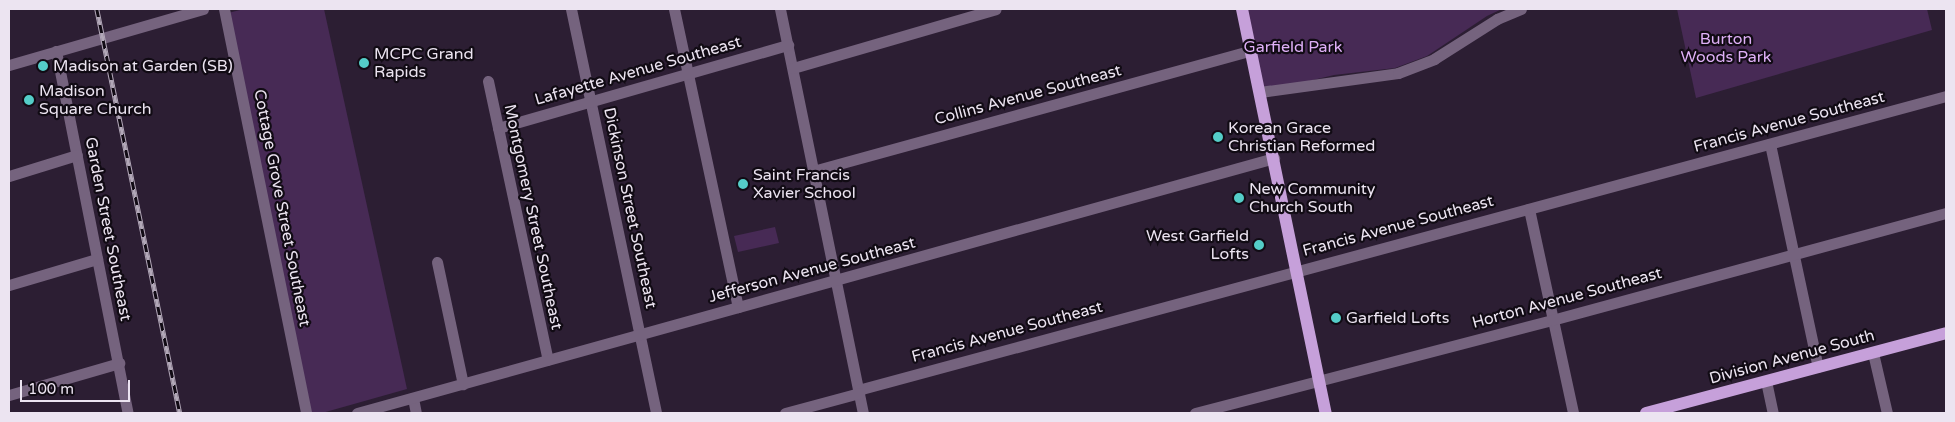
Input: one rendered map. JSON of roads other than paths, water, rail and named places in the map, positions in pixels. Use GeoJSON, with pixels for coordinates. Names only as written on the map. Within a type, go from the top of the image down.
{"type":"FeatureCollection","features":[{"type":"Feature","properties":{"kind":"main road"},"geometry":{"type":"LineString","coordinates":[[1242,9],[1326,413]]}},
{"type":"Feature","properties":{"kind":"main road","name":"Division Avenue South"},"geometry":{"type":"LineString","coordinates":[[1646,413],[1659,412],[1946,333]]}},
{"type":"Feature","properties":{"kind":"street"},"geometry":{"type":"LineString","coordinates":[[9,65],[203,9]]}},
{"type":"Feature","properties":{"kind":"street","name":"Cottage Grove Street Southeast"},"geometry":{"type":"LineString","coordinates":[[224,9],[306,413]]}},
{"type":"Feature","properties":{"kind":"street","name":"Dickinson Street Southeast"},"geometry":{"type":"LineString","coordinates":[[571,9],[656,413]]}},
{"type":"Feature","properties":{"kind":"street"},"geometry":{"type":"LineString","coordinates":[[674,9],[738,307]]}},
{"type":"Feature","properties":{"kind":"street"},"geometry":{"type":"LineString","coordinates":[[780,9],[863,413]]}},
{"type":"Feature","properties":{"kind":"street"},"geometry":{"type":"LineString","coordinates":[[793,68],[962,14],[996,9]]}},
{"type":"Feature","properties":{"kind":"street"},"geometry":{"type":"LineString","coordinates":[[1260,92],[1398,73],[1434,59],[1497,19],[1521,9]]}},
{"type":"Feature","properties":{"kind":"street","name":"Lafayette Avenue Southeast"},"geometry":{"type":"LineString","coordinates":[[498,128],[788,45]]}},
{"type":"Feature","properties":{"kind":"street","name":"Collins Avenue Southeast"},"geometry":{"type":"LineString","coordinates":[[813,171],[1251,50]]}},
{"type":"Feature","properties":{"kind":"street","name":"Garden Street Southeast"},"geometry":{"type":"LineString","coordinates":[[56,52],[128,413]]}},
{"type":"Feature","properties":{"kind":"street","name":"Montgomery Street Southeast"},"geometry":{"type":"LineString","coordinates":[[488,81],[548,360]]}},
{"type":"Feature","properties":{"kind":"street","name":"Francis Avenue Southeast"},"geometry":{"type":"LineString","coordinates":[[785,413],[1297,270],[1946,96]]}},
{"type":"Feature","properties":{"kind":"street"},"geometry":{"type":"LineString","coordinates":[[1770,144],[1818,367]]}},
{"type":"Feature","properties":{"kind":"street"},"geometry":{"type":"LineString","coordinates":[[9,176],[77,156]]}},
{"type":"Feature","properties":{"kind":"street","name":"Jefferson Avenue Southeast"},"geometry":{"type":"LineString","coordinates":[[357,413],[1274,158]]}},
{"type":"Feature","properties":{"kind":"street"},"geometry":{"type":"LineString","coordinates":[[1529,208],[1573,413]]}},
{"type":"Feature","properties":{"kind":"street","name":"Horton Avenue Southeast"},"geometry":{"type":"LineString","coordinates":[[1195,413],[1552,320],[1946,213]]}},
{"type":"Feature","properties":{"kind":"street"},"geometry":{"type":"LineString","coordinates":[[9,285],[97,259]]}},
{"type":"Feature","properties":{"kind":"street"},"geometry":{"type":"LineString","coordinates":[[437,262],[462,384]]}},
{"type":"Feature","properties":{"kind":"street"},"geometry":{"type":"LineString","coordinates":[[1873,353],[1887,413]]}},
{"type":"Feature","properties":{"kind":"street"},"geometry":{"type":"LineString","coordinates":[[9,395],[118,363]]}},
{"type":"Feature","properties":{"kind":"street"},"geometry":{"type":"LineString","coordinates":[[1766,381],[1773,413]]}},
{"type":"Feature","properties":{"kind":"street"},"geometry":{"type":"LineString","coordinates":[[413,398],[416,413]]}},
{"type":"Feature","properties":{"kind":"railway"},"geometry":{"type":"LineString","coordinates":[[97,9],[180,413]]}},
{"type":"Feature","properties":{"kind":"place","name":"MCPC Grand Rapids"},"geometry":{"type":"Point","coordinates":[364,63]}},
{"type":"Feature","properties":{"kind":"place","name":"Madison at Garden (SB)"},"geometry":{"type":"Point","coordinates":[43,66]}},
{"type":"Feature","properties":{"kind":"place","name":"Madison Square Church"},"geometry":{"type":"Point","coordinates":[29,100]}},
{"type":"Feature","properties":{"kind":"place","name":"Korean Grace Christian Reformed"},"geometry":{"type":"Point","coordinates":[1218,137]}},
{"type":"Feature","properties":{"kind":"place","name":"Saint Francis Xavier School"},"geometry":{"type":"Point","coordinates":[743,184]}},
{"type":"Feature","properties":{"kind":"place","name":"New Community Church South"},"geometry":{"type":"Point","coordinates":[1239,198]}},
{"type":"Feature","properties":{"kind":"place","name":"West Garfield Lofts"},"geometry":{"type":"Point","coordinates":[1259,245]}},
{"type":"Feature","properties":{"kind":"place","name":"Garfield Lofts"},"geometry":{"type":"Point","coordinates":[1336,318]}},
{"type":"Feature","properties":{"kind":"park label","name":"Garfield Park"},"geometry":{"type":"Point","coordinates":[1293,47]}},
{"type":"Feature","properties":{"kind":"park label","name":"Burton Woods Park"},"geometry":{"type":"Point","coordinates":[1726,48]}}]}
